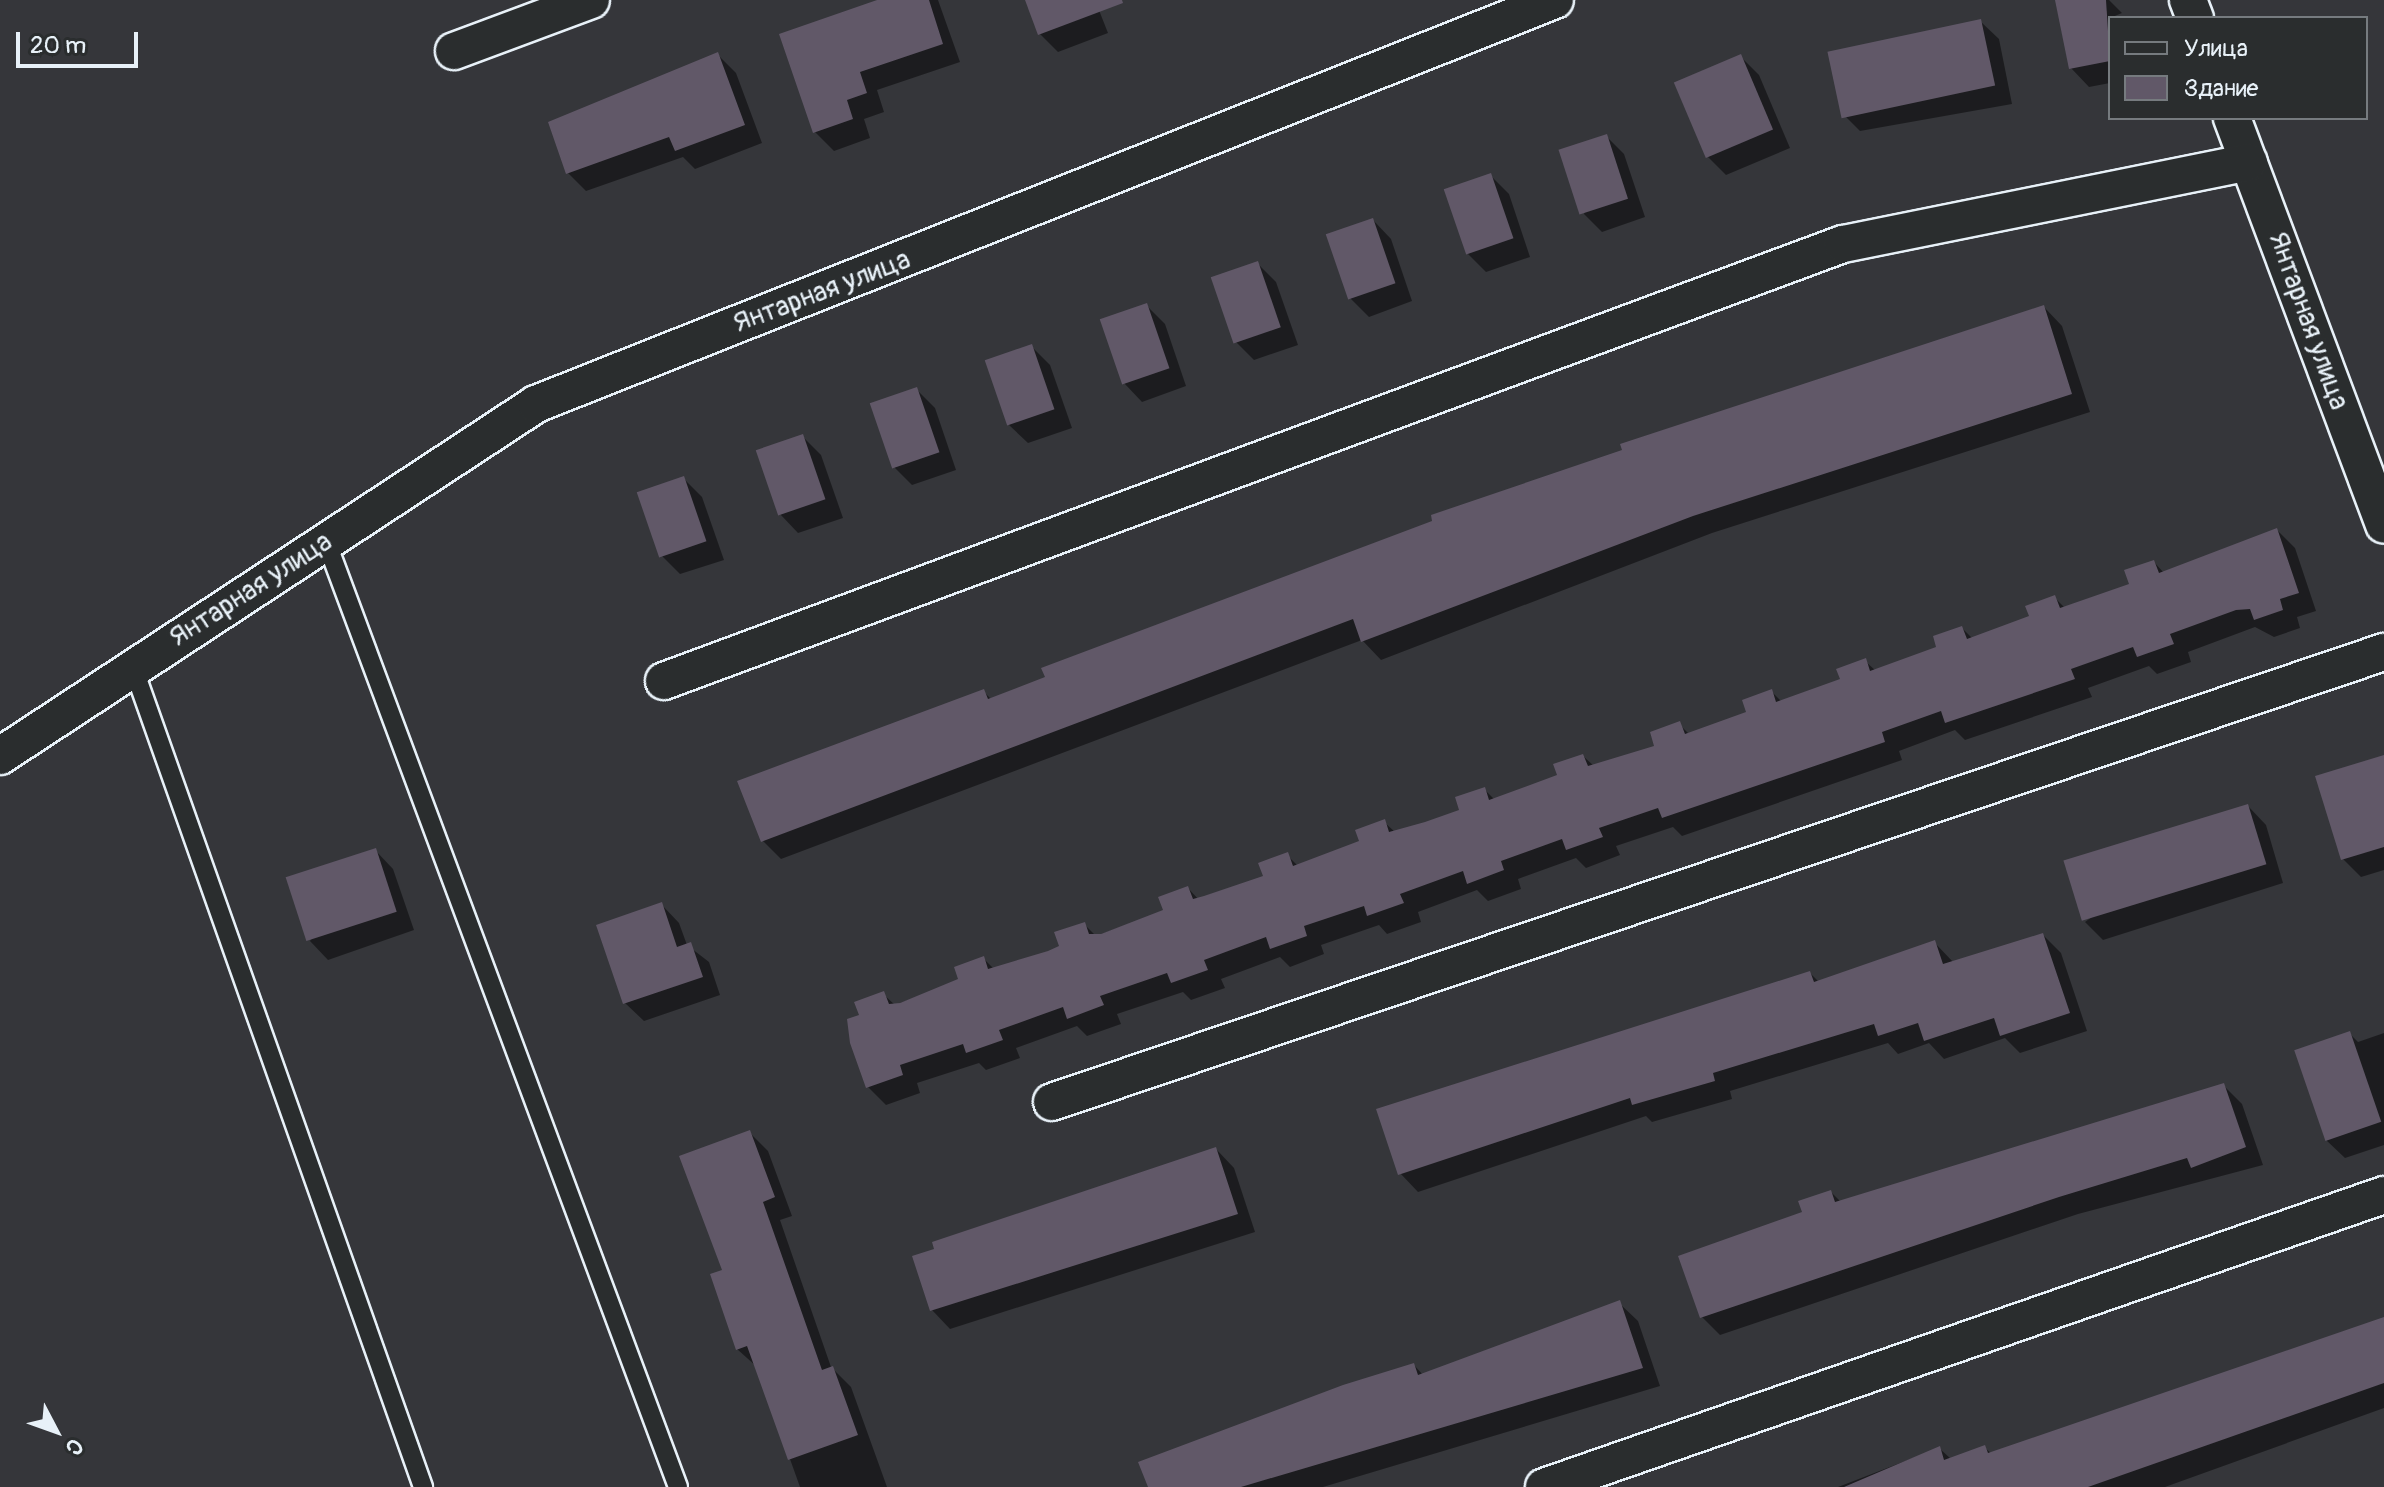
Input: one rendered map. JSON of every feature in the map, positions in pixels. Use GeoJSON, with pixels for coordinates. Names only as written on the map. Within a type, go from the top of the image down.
{"type":"FeatureCollection","features":[{"type":"Feature","properties":{"kind":"street"},"geometry":{"type":"LineString","coordinates":[[454,51],[591,0]]}},
{"type":"Feature","properties":{"kind":"street","name":"Янтарная улица"},"geometry":{"type":"LineString","coordinates":[[0,756],[536,404],[1555,0]]}},
{"type":"Feature","properties":{"kind":"street","name":"Янтарная улица"},"geometry":{"type":"LineString","coordinates":[[2233,120],[2384,524]]}},
{"type":"Feature","properties":{"kind":"street"},"geometry":{"type":"LineString","coordinates":[[664,681],[1843,244],[2249,162]]}},
{"type":"Feature","properties":{"kind":"street"},"geometry":{"type":"LineString","coordinates":[[1052,1102],[2384,652]]}},
{"type":"Feature","properties":{"kind":"street"},"geometry":{"type":"LineString","coordinates":[[1544,1487],[2384,1195]]}},
{"type":"Feature","properties":{"kind":"lane"},"geometry":{"type":"LineString","coordinates":[[326,541],[678,1487]]}},
{"type":"Feature","properties":{"kind":"lane"},"geometry":{"type":"LineString","coordinates":[[133,667],[423,1487]]}},
{"type":"Feature","properties":{"kind":"building"},"geometry":{"type":"Polygon","coordinates":[[[877,0],[929,0],[943,44],[860,72],[867,93],[847,100],[853,119],[813,133],[779,34],[877,0]]]}},
{"type":"Feature","properties":{"kind":"building"},"geometry":{"type":"Polygon","coordinates":[[[1025,0],[1122,0],[1123,3],[1038,35],[1025,0]]]}},
{"type":"Feature","properties":{"kind":"building"},"geometry":{"type":"Polygon","coordinates":[[[2055,0],[2106,0],[2108,61],[2069,69],[2055,0]]]}},
{"type":"Feature","properties":{"kind":"building"},"geometry":{"type":"Polygon","coordinates":[[[1981,19],[1995,86],[1842,118],[1827,52],[1981,19]]]}},
{"type":"Feature","properties":{"kind":"building"},"geometry":{"type":"Polygon","coordinates":[[[718,52],[745,125],[675,151],[669,137],[566,174],[548,122],[718,52]]]}},
{"type":"Feature","properties":{"kind":"building"},"geometry":{"type":"Polygon","coordinates":[[[1741,54],[1773,129],[1706,158],[1674,83],[1741,54]]]}},
{"type":"Feature","properties":{"kind":"building"},"geometry":{"type":"Polygon","coordinates":[[[1607,134],[1628,199],[1580,214],[1558,150],[1607,134]]]}},
{"type":"Feature","properties":{"kind":"building"},"geometry":{"type":"Polygon","coordinates":[[[1491,173],[1513,238],[1466,255],[1444,189],[1491,173]]]}},
{"type":"Feature","properties":{"kind":"building"},"geometry":{"type":"Polygon","coordinates":[[[1373,218],[1395,283],[1348,300],[1326,234],[1373,218]]]}},
{"type":"Feature","properties":{"kind":"building"},"geometry":{"type":"Polygon","coordinates":[[[1258,261],[1281,327],[1234,343],[1211,277],[1258,261]]]}},
{"type":"Feature","properties":{"kind":"building"},"geometry":{"type":"Polygon","coordinates":[[[1147,303],[1169,368],[1122,385],[1100,319],[1147,303]]]}},
{"type":"Feature","properties":{"kind":"building"},"geometry":{"type":"Polygon","coordinates":[[[2044,305],[2072,394],[1693,516],[1361,642],[1353,619],[761,842],[737,781],[984,689],[988,699],[1045,677],[1041,668],[1432,521],[1431,515],[1622,450],[1620,444],[2044,305]]]}},
{"type":"Feature","properties":{"kind":"building"},"geometry":{"type":"Polygon","coordinates":[[[1032,344],[1054,409],[1007,426],[985,360],[1032,344]]]}},
{"type":"Feature","properties":{"kind":"building"},"geometry":{"type":"Polygon","coordinates":[[[917,387],[939,452],[892,469],[870,403],[917,387]]]}},
{"type":"Feature","properties":{"kind":"building"},"geometry":{"type":"Polygon","coordinates":[[[803,434],[825,499],[778,516],[756,450],[803,434]]]}},
{"type":"Feature","properties":{"kind":"building"},"geometry":{"type":"Polygon","coordinates":[[[684,476],[706,541],[659,558],[637,492],[684,476]]]}},
{"type":"Feature","properties":{"kind":"building"},"geometry":{"type":"Polygon","coordinates":[[[2277,528],[2299,593],[2280,599],[2283,610],[2254,620],[2250,609],[2236,610],[2170,634],[2174,644],[2137,657],[2133,647],[2071,669],[2075,679],[1945,723],[1941,711],[1882,732],[1885,742],[1662,818],[1658,808],[1599,828],[1603,837],[1566,850],[1562,839],[1501,861],[1504,870],[1467,884],[1463,871],[1400,894],[1404,903],[1367,916],[1364,906],[1304,926],[1307,936],[1270,949],[1266,937],[1204,960],[1208,970],[1171,983],[1167,973],[1100,996],[1104,1005],[1067,1019],[1063,1007],[999,1030],[1003,1040],[966,1053],[963,1044],[900,1065],[903,1075],[866,1088],[850,1043],[847,1019],[859,1015],[854,1002],[884,991],[889,1004],[900,1003],[958,979],[954,967],[984,956],[988,969],[1048,951],[1059,946],[1054,932],[1085,922],[1089,934],[1101,934],[1163,910],[1158,897],[1188,886],[1193,899],[1204,896],[1263,876],[1258,863],[1288,852],[1293,866],[1359,841],[1355,830],[1385,819],[1389,832],[1425,822],[1459,810],[1455,797],[1485,787],[1489,800],[1557,775],[1553,764],[1583,754],[1588,766],[1654,746],[1650,732],[1680,721],[1685,734],[1746,712],[1742,700],[1772,689],[1776,702],[1840,679],[1836,669],[1866,658],[1870,671],[1936,647],[1933,636],[1962,626],[1967,639],[2029,616],[2025,606],[2055,595],[2060,608],[2129,584],[2124,570],[2154,560],[2159,573],[2277,528]]]}},
{"type":"Feature","properties":{"kind":"building"},"geometry":{"type":"Polygon","coordinates":[[[2384,755],[2384,847],[2341,860],[2315,776],[2384,755]]]}},
{"type":"Feature","properties":{"kind":"building"},"geometry":{"type":"Polygon","coordinates":[[[2248,804],[2266,864],[2082,921],[2063,860],[2248,804]]]}},
{"type":"Feature","properties":{"kind":"building"},"geometry":{"type":"Polygon","coordinates":[[[376,848],[397,912],[306,941],[286,877],[376,848]]]}},
{"type":"Feature","properties":{"kind":"building"},"geometry":{"type":"Polygon","coordinates":[[[662,902],[677,947],[691,942],[703,977],[623,1004],[596,925],[662,902]]]}},
{"type":"Feature","properties":{"kind":"building"},"geometry":{"type":"Polygon","coordinates":[[[2043,933],[2070,1013],[2000,1036],[1994,1018],[1924,1041],[1918,1023],[1878,1036],[1874,1024],[1713,1073],[1715,1081],[1632,1105],[1630,1098],[1398,1175],[1376,1109],[1810,971],[1814,982],[1935,940],[1943,964],[2043,933]]]}},
{"type":"Feature","properties":{"kind":"building"},"geometry":{"type":"Polygon","coordinates":[[[2350,1031],[2381,1122],[2325,1141],[2294,1050],[2350,1031]]]}},
{"type":"Feature","properties":{"kind":"building"},"geometry":{"type":"Polygon","coordinates":[[[2224,1083],[2246,1147],[2191,1168],[2187,1158],[2059,1197],[1700,1318],[1678,1256],[1802,1212],[1798,1201],[1831,1190],[1835,1202],[2224,1083]]]}},
{"type":"Feature","properties":{"kind":"building"},"geometry":{"type":"Polygon","coordinates":[[[750,1130],[775,1197],[763,1202],[822,1370],[833,1366],[858,1435],[788,1460],[747,1346],[736,1350],[710,1274],[722,1270],[679,1156],[750,1130]]]}},
{"type":"Feature","properties":{"kind":"building"},"geometry":{"type":"Polygon","coordinates":[[[1216,1147],[1238,1214],[930,1311],[912,1256],[934,1249],[932,1242],[1216,1147]]]}},
{"type":"Feature","properties":{"kind":"building"},"geometry":{"type":"Polygon","coordinates":[[[1620,1300],[1643,1368],[1241,1487],[1148,1487],[1138,1462],[1343,1385],[1414,1363],[1418,1375],[1620,1300]]]}},
{"type":"Feature","properties":{"kind":"building"},"geometry":{"type":"Polygon","coordinates":[[[2384,1317],[2384,1383],[2088,1487],[1844,1487],[1940,1446],[1944,1460],[1985,1445],[1988,1453],[2384,1317]]]}}]}
